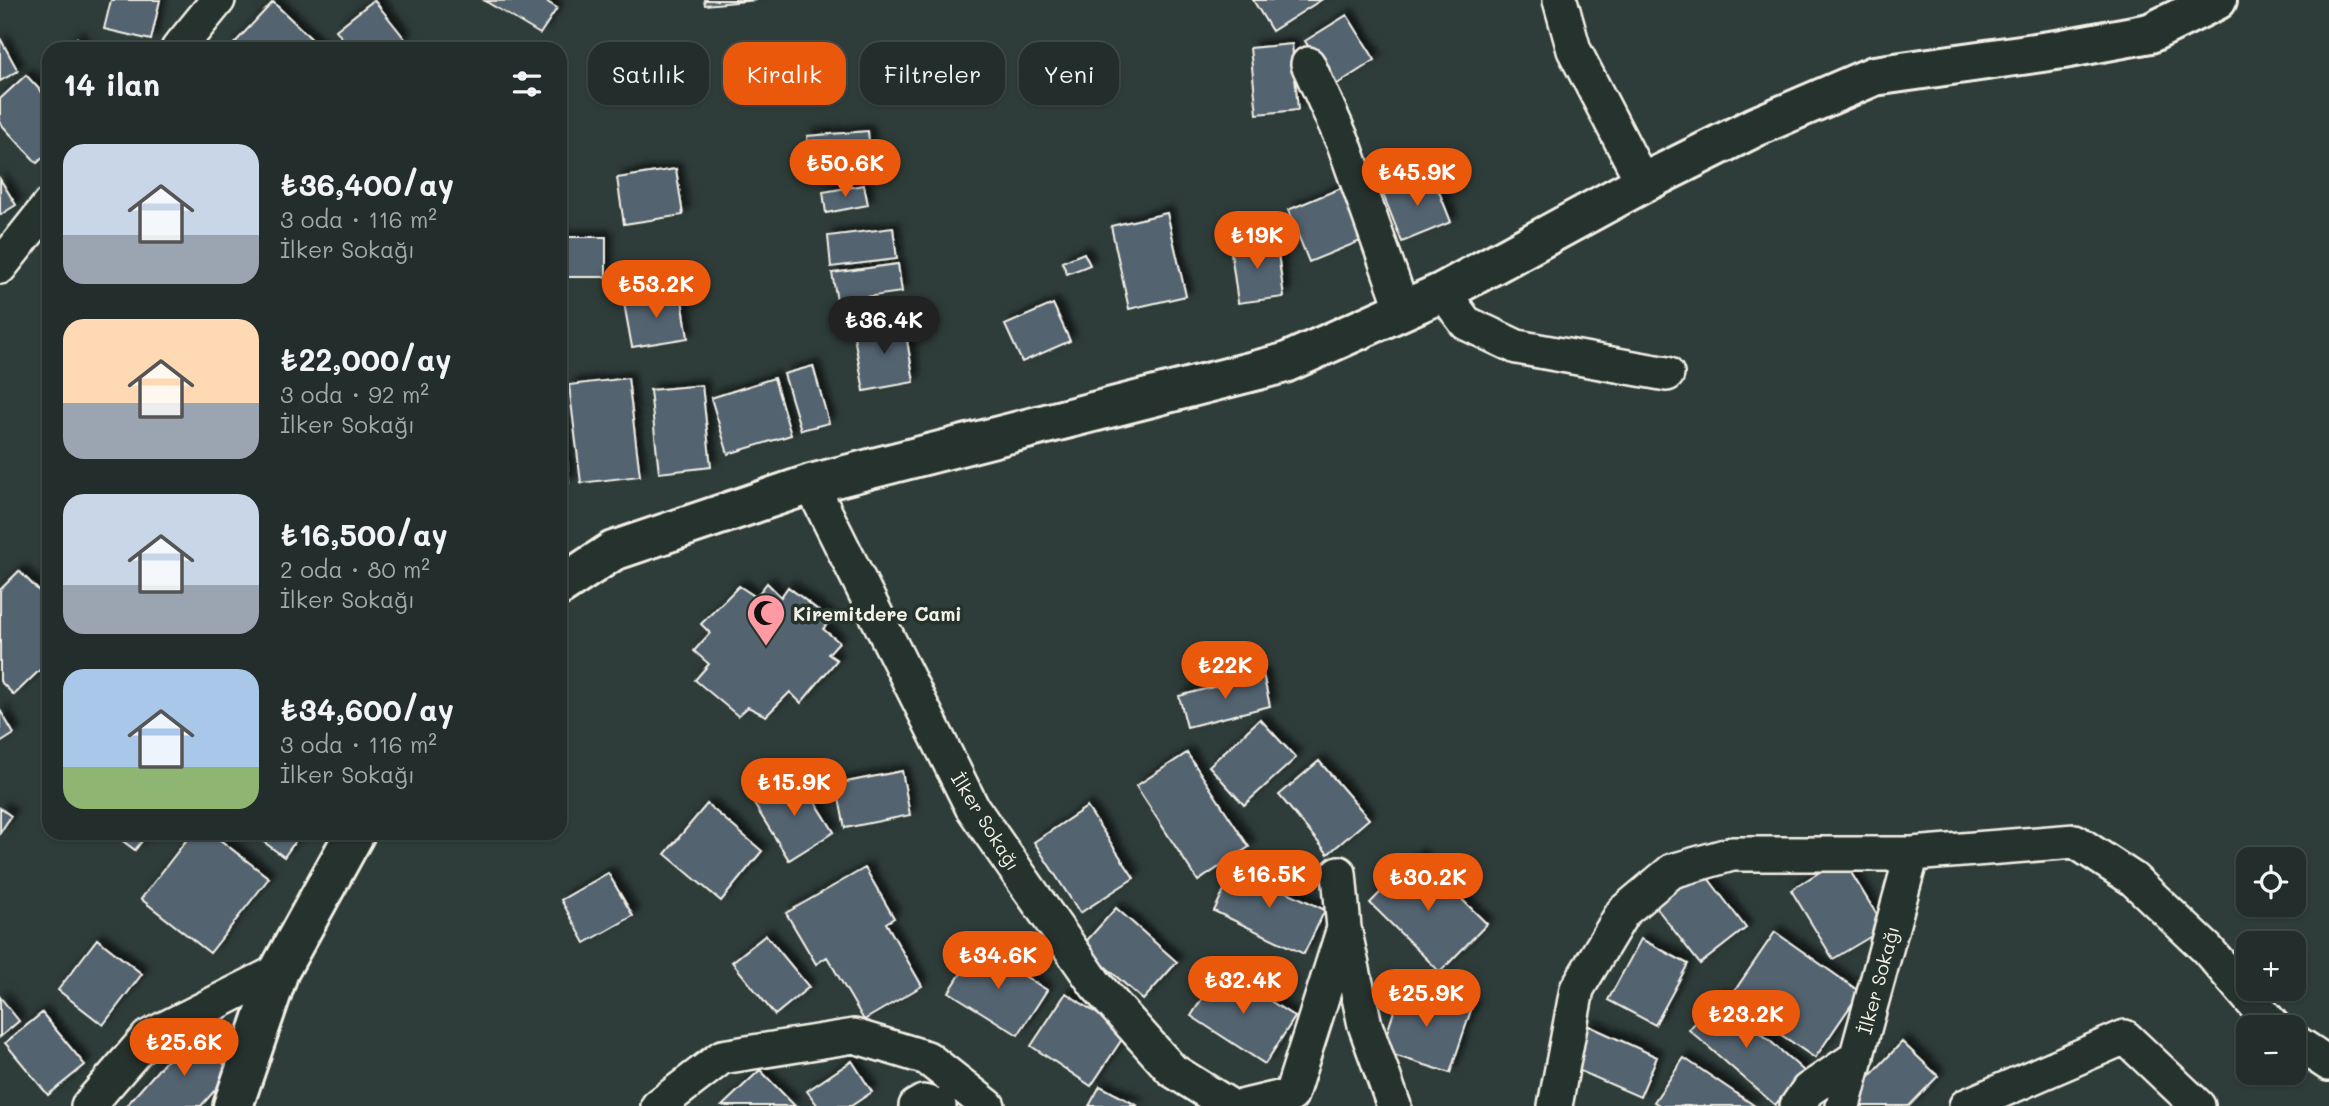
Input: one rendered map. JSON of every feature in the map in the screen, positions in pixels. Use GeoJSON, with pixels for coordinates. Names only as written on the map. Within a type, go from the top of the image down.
{"type":"FeatureCollection","features":[{"type":"Feature","properties":{"kind":"street"},"geometry":{"type":"LineString","coordinates":[[184,42],[218,0]]}},
{"type":"Feature","properties":{"kind":"street"},"geometry":{"type":"LineString","coordinates":[[1560,0],[1574,50],[1643,183]]}},
{"type":"Feature","properties":{"kind":"street"},"geometry":{"type":"LineString","coordinates":[[567,581],[613,551],[811,484],[1285,363],[1443,292],[1643,183],[1755,127],[1874,76],[2063,49],[2150,33],[2217,0]]}},
{"type":"Feature","properties":{"kind":"street"},"geometry":{"type":"LineString","coordinates":[[1308,64],[1344,144],[1403,310]]}},
{"type":"Feature","properties":{"kind":"street"},"geometry":{"type":"LineString","coordinates":[[0,268],[42,214]]}},
{"type":"Feature","properties":{"kind":"street"},"geometry":{"type":"LineString","coordinates":[[1443,292],[1466,323],[1517,347],[1667,374]]}},
{"type":"Feature","properties":{"kind":"street","name":"İlker Sokağı"},"geometry":{"type":"LineString","coordinates":[[811,484],[972,807],[1096,985],[1172,1070],[1230,1106]]}},
{"type":"Feature","properties":{"kind":"street"},"geometry":{"type":"LineString","coordinates":[[233,1106],[279,971],[351,840]]}},
{"type":"Feature","properties":{"kind":"street"},"geometry":{"type":"LineString","coordinates":[[1555,1106],[1577,989],[1622,912],[1672,871],[1732,854],[1912,853],[2075,841],[2142,888],[2207,949],[2264,1015]]}},
{"type":"Feature","properties":{"kind":"street","name":"İlker Sokağı"},"geometry":{"type":"LineString","coordinates":[[1843,1106],[1912,853]]}},
{"type":"Feature","properties":{"kind":"street"},"geometry":{"type":"LineString","coordinates":[[1339,873],[1344,928],[1365,1025],[1394,1106]]}},
{"type":"Feature","properties":{"kind":"street"},"geometry":{"type":"LineString","coordinates":[[1245,1106],[1291,1095],[1344,928]]}},
{"type":"Feature","properties":{"kind":"street"},"geometry":{"type":"LineString","coordinates":[[88,1106],[148,1037],[279,971]]}},
{"type":"Feature","properties":{"kind":"street"},"geometry":{"type":"LineString","coordinates":[[657,1106],[722,1057],[854,1037],[927,1058],[988,1106]]}},
{"type":"Feature","properties":{"kind":"street"},"geometry":{"type":"LineString","coordinates":[[1966,1106],[2125,1037],[2197,1106]]}},
{"type":"Feature","properties":{"kind":"street"},"geometry":{"type":"LineString","coordinates":[[2306,1049],[2329,1064]]}},
{"type":"Feature","properties":{"kind":"street"},"geometry":{"type":"LineString","coordinates":[[1797,1106],[1808,1090],[1857,1057]]}},
{"type":"Feature","properties":{"kind":"street"},"geometry":{"type":"LineString","coordinates":[[916,1106],[923,1102],[939,1106]]}},
{"type":"Feature","properties":{"kind":"building"},"geometry":{"type":"Polygon","coordinates":[[[111,0],[160,0],[151,40],[104,29],[111,0]]]}},
{"type":"Feature","properties":{"kind":"building"},"geometry":{"type":"Polygon","coordinates":[[[374,0],[405,39],[401,42],[345,42],[336,30],[374,0]]]}},
{"type":"Feature","properties":{"kind":"building"},"geometry":{"type":"Polygon","coordinates":[[[544,0],[557,8],[540,34],[485,1],[544,0]]]}},
{"type":"Feature","properties":{"kind":"building"},"geometry":{"type":"Polygon","coordinates":[[[704,0],[757,0],[705,5],[704,0]]]}},
{"type":"Feature","properties":{"kind":"building"},"geometry":{"type":"Polygon","coordinates":[[[1253,0],[1321,0],[1272,31],[1253,0]]]}},
{"type":"Feature","properties":{"kind":"building"},"geometry":{"type":"Polygon","coordinates":[[[273,2],[315,42],[236,42],[273,2]]]}},
{"type":"Feature","properties":{"kind":"building"},"geometry":{"type":"Polygon","coordinates":[[[1347,15],[1375,60],[1334,86],[1305,41],[1347,15]]]}},
{"type":"Feature","properties":{"kind":"building"},"geometry":{"type":"Polygon","coordinates":[[[0,38],[18,71],[0,81],[0,38]]]}},
{"type":"Feature","properties":{"kind":"building"},"geometry":{"type":"Polygon","coordinates":[[[1292,44],[1298,110],[1257,114],[1250,48],[1292,44]]]}},
{"type":"Feature","properties":{"kind":"building"},"geometry":{"type":"Polygon","coordinates":[[[26,75],[42,92],[42,158],[37,163],[0,123],[0,99],[26,75]]]}},
{"type":"Feature","properties":{"kind":"building"},"geometry":{"type":"Polygon","coordinates":[[[868,131],[872,175],[810,180],[807,136],[868,131]]]}},
{"type":"Feature","properties":{"kind":"building"},"geometry":{"type":"Polygon","coordinates":[[[676,169],[683,215],[624,224],[617,178],[676,169]]]}},
{"type":"Feature","properties":{"kind":"building"},"geometry":{"type":"Polygon","coordinates":[[[1432,174],[1451,222],[1402,242],[1383,194],[1432,174]]]}},
{"type":"Feature","properties":{"kind":"building"},"geometry":{"type":"Polygon","coordinates":[[[0,179],[16,205],[0,215],[0,179]]]}},
{"type":"Feature","properties":{"kind":"building"},"geometry":{"type":"Polygon","coordinates":[[[864,185],[868,205],[826,213],[823,192],[864,185]]]}},
{"type":"Feature","properties":{"kind":"building"},"geometry":{"type":"Polygon","coordinates":[[[1341,188],[1363,240],[1309,262],[1288,210],[1341,188]]]}},
{"type":"Feature","properties":{"kind":"building"},"geometry":{"type":"Polygon","coordinates":[[[1167,213],[1186,296],[1129,309],[1111,226],[1167,213]]]}},
{"type":"Feature","properties":{"kind":"building"},"geometry":{"type":"Polygon","coordinates":[[[893,228],[897,259],[831,267],[828,236],[893,228]]]}},
{"type":"Feature","properties":{"kind":"building"},"geometry":{"type":"Polygon","coordinates":[[[567,237],[606,237],[606,277],[567,277],[567,237]]]}},
{"type":"Feature","properties":{"kind":"building"},"geometry":{"type":"Polygon","coordinates":[[[1276,239],[1284,297],[1238,303],[1230,245],[1276,239]]]}},
{"type":"Feature","properties":{"kind":"building"},"geometry":{"type":"Polygon","coordinates":[[[1084,253],[1090,265],[1067,274],[1062,262],[1084,253]]]}},
{"type":"Feature","properties":{"kind":"building"},"geometry":{"type":"Polygon","coordinates":[[[898,264],[902,292],[837,301],[832,273],[898,264]]]}},
{"type":"Feature","properties":{"kind":"building"},"geometry":{"type":"Polygon","coordinates":[[[681,293],[688,338],[632,347],[624,303],[681,293]]]}},
{"type":"Feature","properties":{"kind":"building"},"geometry":{"type":"Polygon","coordinates":[[[1053,304],[1070,341],[1022,362],[1005,325],[1053,304]]]}},
{"type":"Feature","properties":{"kind":"building"},"geometry":{"type":"Polygon","coordinates":[[[904,322],[914,382],[864,391],[853,331],[904,322]]]}},
{"type":"Feature","properties":{"kind":"building"},"geometry":{"type":"Polygon","coordinates":[[[813,366],[829,423],[801,430],[784,374],[813,366]]]}},
{"type":"Feature","properties":{"kind":"building"},"geometry":{"type":"Polygon","coordinates":[[[628,378],[640,476],[581,483],[569,385],[628,378]]]}},
{"type":"Feature","properties":{"kind":"building"},"geometry":{"type":"Polygon","coordinates":[[[774,378],[791,435],[728,454],[711,398],[774,378]]]}},
{"type":"Feature","properties":{"kind":"building"},"geometry":{"type":"Polygon","coordinates":[[[702,385],[711,467],[659,473],[650,390],[702,385]]]}},
{"type":"Feature","properties":{"kind":"building"},"geometry":{"type":"Polygon","coordinates":[[[19,571],[42,594],[42,668],[14,695],[0,681],[0,590],[19,571]]]}},
{"type":"Feature","properties":{"kind":"building","name":"Kiremitdere Cami"},"geometry":{"type":"Polygon","coordinates":[[[767,583],[781,597],[788,587],[831,620],[823,629],[839,642],[828,654],[837,660],[801,703],[790,692],[766,716],[748,707],[738,716],[695,680],[709,664],[694,651],[710,633],[701,624],[739,586],[756,597],[767,583]]]}},
{"type":"Feature","properties":{"kind":"building"},"geometry":{"type":"Polygon","coordinates":[[[1263,674],[1270,706],[1187,727],[1179,696],[1263,674]]]}},
{"type":"Feature","properties":{"kind":"building"},"geometry":{"type":"Polygon","coordinates":[[[0,710],[14,734],[0,743],[0,710]]]}},
{"type":"Feature","properties":{"kind":"building"},"geometry":{"type":"Polygon","coordinates":[[[1260,719],[1296,758],[1244,805],[1209,766],[1260,719]]]}},
{"type":"Feature","properties":{"kind":"building"},"geometry":{"type":"Polygon","coordinates":[[[1187,753],[1249,847],[1198,881],[1136,786],[1187,753]]]}},
{"type":"Feature","properties":{"kind":"building"},"geometry":{"type":"Polygon","coordinates":[[[1319,761],[1369,819],[1328,854],[1279,795],[1319,761]]]}},
{"type":"Feature","properties":{"kind":"building"},"geometry":{"type":"Polygon","coordinates":[[[902,771],[910,815],[845,828],[836,784],[902,771]]]}},
{"type":"Feature","properties":{"kind":"building"},"geometry":{"type":"Polygon","coordinates":[[[799,776],[834,832],[789,860],[754,804],[799,776]]]}},
{"type":"Feature","properties":{"kind":"building"},"geometry":{"type":"Polygon","coordinates":[[[707,804],[762,851],[721,901],[665,854],[707,804]]]}},
{"type":"Feature","properties":{"kind":"building"},"geometry":{"type":"Polygon","coordinates":[[[1087,807],[1134,878],[1080,913],[1034,842],[1087,807]]]}},
{"type":"Feature","properties":{"kind":"building"},"geometry":{"type":"Polygon","coordinates":[[[0,808],[11,816],[0,833],[0,808]]]}},
{"type":"Feature","properties":{"kind":"building"},"geometry":{"type":"Polygon","coordinates":[[[121,840],[143,840],[135,850],[121,840]]]}},
{"type":"Feature","properties":{"kind":"building"},"geometry":{"type":"Polygon","coordinates":[[[187,840],[220,840],[269,878],[210,953],[141,899],[187,840]]]}},
{"type":"Feature","properties":{"kind":"building"},"geometry":{"type":"Polygon","coordinates":[[[261,840],[296,840],[284,857],[261,840]]]}},
{"type":"Feature","properties":{"kind":"building"},"geometry":{"type":"Polygon","coordinates":[[[1417,855],[1487,924],[1440,972],[1370,903],[1417,855]]]}},
{"type":"Feature","properties":{"kind":"building"},"geometry":{"type":"Polygon","coordinates":[[[1842,858],[1885,928],[1833,959],[1791,890],[1842,858]]]}},
{"type":"Feature","properties":{"kind":"building"},"geometry":{"type":"Polygon","coordinates":[[[1235,867],[1325,910],[1304,954],[1214,911],[1235,867]]]}},
{"type":"Feature","properties":{"kind":"building"},"geometry":{"type":"Polygon","coordinates":[[[865,868],[894,918],[886,923],[922,986],[864,1020],[827,957],[816,964],[786,913],[865,868]]]}},
{"type":"Feature","properties":{"kind":"building"},"geometry":{"type":"Polygon","coordinates":[[[1701,869],[1746,928],[1700,964],[1655,906],[1701,869]]]}},
{"type":"Feature","properties":{"kind":"building"},"geometry":{"type":"Polygon","coordinates":[[[608,873],[633,916],[585,943],[561,900],[608,873]]]}},
{"type":"Feature","properties":{"kind":"building"},"geometry":{"type":"Polygon","coordinates":[[[1116,908],[1177,962],[1143,1000],[1082,946],[1116,908]]]}},
{"type":"Feature","properties":{"kind":"building"},"geometry":{"type":"Polygon","coordinates":[[[1775,932],[1860,992],[1815,1058],[1729,999],[1775,932]]]}},
{"type":"Feature","properties":{"kind":"building"},"geometry":{"type":"Polygon","coordinates":[[[766,935],[809,987],[775,1015],[732,962],[766,935]]]}},
{"type":"Feature","properties":{"kind":"building"},"geometry":{"type":"Polygon","coordinates":[[[97,939],[142,974],[103,1025],[58,990],[97,939]]]}},
{"type":"Feature","properties":{"kind":"building"},"geometry":{"type":"Polygon","coordinates":[[[1641,939],[1688,964],[1655,1025],[1608,1000],[1641,939]]]}},
{"type":"Feature","properties":{"kind":"building"},"geometry":{"type":"Polygon","coordinates":[[[978,947],[1047,990],[1018,1035],[949,992],[978,947]]]}},
{"type":"Feature","properties":{"kind":"building"},"geometry":{"type":"Polygon","coordinates":[[[1221,969],[1295,1017],[1265,1064],[1191,1016],[1221,969]]]}},
{"type":"Feature","properties":{"kind":"building"},"geometry":{"type":"Polygon","coordinates":[[[1403,984],[1472,1007],[1450,1073],[1381,1051],[1403,984]]]}},
{"type":"Feature","properties":{"kind":"building"},"geometry":{"type":"Polygon","coordinates":[[[1066,993],[1126,1033],[1091,1086],[1031,1046],[1066,993]]]}},
{"type":"Feature","properties":{"kind":"building"},"geometry":{"type":"Polygon","coordinates":[[[1718,995],[1804,1071],[1775,1105],[1689,1030],[1718,995]]]}},
{"type":"Feature","properties":{"kind":"building"},"geometry":{"type":"Polygon","coordinates":[[[0,997],[19,1021],[0,1037],[0,997]]]}},
{"type":"Feature","properties":{"kind":"building"},"geometry":{"type":"Polygon","coordinates":[[[42,1013],[85,1065],[48,1095],[5,1043],[42,1013]]]}},
{"type":"Feature","properties":{"kind":"building"},"geometry":{"type":"Polygon","coordinates":[[[1589,1026],[1657,1057],[1640,1097],[1571,1067],[1589,1026]]]}},
{"type":"Feature","properties":{"kind":"building"},"geometry":{"type":"Polygon","coordinates":[[[190,1034],[232,1071],[201,1106],[126,1106],[190,1034]]]}},
{"type":"Feature","properties":{"kind":"building"},"geometry":{"type":"Polygon","coordinates":[[[1902,1042],[1938,1076],[1909,1106],[1861,1106],[1851,1096],[1902,1042]]]}},
{"type":"Feature","properties":{"kind":"building"},"geometry":{"type":"Polygon","coordinates":[[[1684,1058],[1755,1106],[1661,1106],[1654,1102],[1684,1058]]]}},
{"type":"Feature","properties":{"kind":"building"},"geometry":{"type":"Polygon","coordinates":[[[852,1061],[872,1092],[851,1106],[818,1106],[807,1091],[852,1061]]]}},
{"type":"Feature","properties":{"kind":"building"},"geometry":{"type":"Polygon","coordinates":[[[760,1070],[795,1106],[722,1106],[760,1070]]]}},
{"type":"Feature","properties":{"kind":"building"},"geometry":{"type":"Polygon","coordinates":[[[1100,1086],[1138,1106],[1089,1106],[1100,1086]]]}},
{"type":"Feature","properties":{"kind":"place","name":"Kiremitdere Cami"},"geometry":{"type":"Point","coordinates":[766,647]}}]}
